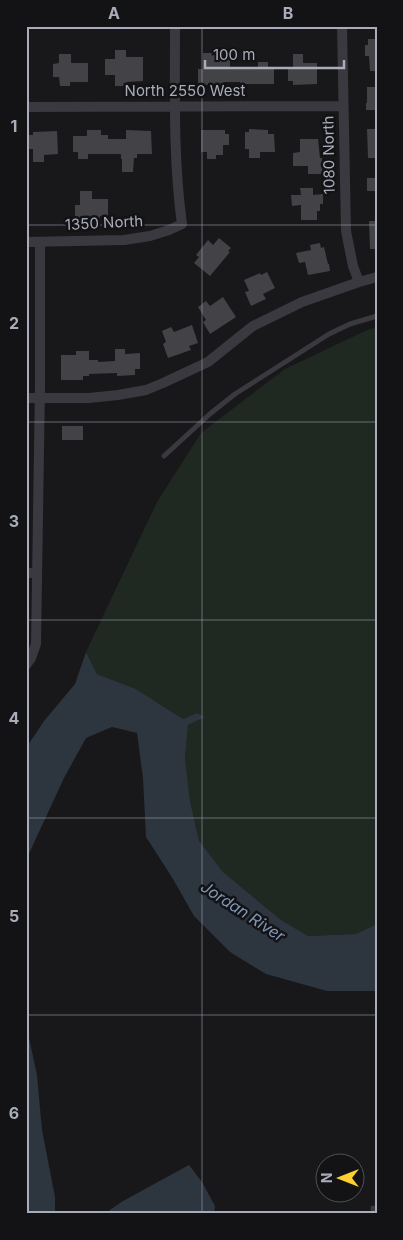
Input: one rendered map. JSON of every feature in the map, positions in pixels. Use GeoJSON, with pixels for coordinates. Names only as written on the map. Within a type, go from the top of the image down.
{"type":"FeatureCollection","features":[{"type":"Feature","properties":{"kind":"street"},"geometry":{"type":"LineString","coordinates":[[175,26],[175,106]]}},
{"type":"Feature","properties":{"kind":"street","name":"1080 North"},"geometry":{"type":"LineString","coordinates":[[342,26],[346,231],[353,266],[359,282]]}},
{"type":"Feature","properties":{"kind":"street","name":"1350 North"},"geometry":{"type":"LineString","coordinates":[[26,242],[124,240],[150,236],[182,224],[178,196],[175,106]]}},
{"type":"Feature","properties":{"kind":"street","name":"North 2550 West"},"geometry":{"type":"LineString","coordinates":[[26,107],[343,106]]}},
{"type":"Feature","properties":{"kind":"street"},"geometry":{"type":"LineString","coordinates":[[26,665],[31,658],[36,644],[32,573],[40,398],[40,242]]}},
{"type":"Feature","properties":{"kind":"street"},"geometry":{"type":"LineString","coordinates":[[26,398],[89,398],[146,390],[208,362],[253,326],[302,302],[377,277]]}},
{"type":"Feature","properties":{"kind":"lane"},"geometry":{"type":"LineString","coordinates":[[164,456],[211,413],[250,384],[329,334],[350,324],[377,316]]}},
{"type":"Feature","properties":{"kind":"shaded area"},"geometry":{"type":"Polygon","coordinates":[[[377,327],[377,924],[356,934],[308,936],[281,920],[223,872],[199,842],[190,801],[185,758],[188,725],[205,717],[197,713],[183,719],[136,689],[97,674],[86,652],[157,502],[201,433],[285,369],[377,327]]]}},
{"type":"Feature","properties":{"kind":"water","name":"Jordan River"},"geometry":{"type":"Polygon","coordinates":[[[86,652],[97,674],[136,689],[183,719],[197,713],[205,717],[188,725],[185,758],[190,801],[199,841],[223,872],[281,920],[308,936],[356,934],[377,924],[377,991],[327,991],[266,974],[230,952],[194,916],[146,837],[143,778],[137,733],[112,727],[86,738],[64,778],[26,860],[26,748],[44,721],[75,684],[86,652]]]}},
{"type":"Feature","properties":{"kind":"water"},"geometry":{"type":"Polygon","coordinates":[[[26,1024],[37,1075],[42,1130],[55,1197],[55,1214],[26,1214],[26,1024]]]}},
{"type":"Feature","properties":{"kind":"water"},"geometry":{"type":"Polygon","coordinates":[[[189,1165],[202,1182],[215,1206],[214,1214],[104,1214],[123,1201],[189,1165]]]}},
{"type":"Feature","properties":{"kind":"building"},"geometry":{"type":"Polygon","coordinates":[[[368,39],[377,39],[377,71],[370,71],[369,56],[365,56],[365,45],[368,45],[368,39]]]}},
{"type":"Feature","properties":{"kind":"building"},"geometry":{"type":"Polygon","coordinates":[[[115,50],[126,50],[126,57],[143,57],[143,81],[127,82],[127,86],[115,86],[115,75],[105,75],[105,59],[115,59],[115,50]]]}},
{"type":"Feature","properties":{"kind":"building"},"geometry":{"type":"Polygon","coordinates":[[[203,53],[215,53],[215,59],[230,59],[230,69],[258,69],[258,62],[268,62],[268,67],[274,67],[274,84],[224,82],[224,85],[203,85],[203,83],[198,83],[198,69],[203,69],[203,53]]]}},
{"type":"Feature","properties":{"kind":"building"},"geometry":{"type":"Polygon","coordinates":[[[59,54],[71,54],[71,63],[88,63],[88,82],[70,82],[70,86],[60,86],[59,77],[53,77],[53,64],[59,63],[59,54]]]}},
{"type":"Feature","properties":{"kind":"building"},"geometry":{"type":"Polygon","coordinates":[[[293,54],[303,54],[303,63],[317,63],[317,84],[293,85],[293,81],[288,81],[288,69],[293,69],[293,54]]]}},
{"type":"Feature","properties":{"kind":"building"},"geometry":{"type":"Polygon","coordinates":[[[367,87],[377,87],[377,110],[366,110],[367,87]]]}},
{"type":"Feature","properties":{"kind":"building"},"geometry":{"type":"Polygon","coordinates":[[[249,129],[268,130],[268,134],[274,134],[275,152],[260,152],[260,158],[249,158],[249,149],[245,149],[245,132],[249,132],[249,129]]]}},
{"type":"Feature","properties":{"kind":"building"},"geometry":{"type":"Polygon","coordinates":[[[367,129],[377,129],[377,158],[368,158],[367,129]]]}},
{"type":"Feature","properties":{"kind":"building"},"geometry":{"type":"Polygon","coordinates":[[[87,130],[101,130],[101,135],[108,135],[108,139],[126,139],[126,130],[151,131],[152,154],[137,154],[137,158],[134,158],[133,172],[122,172],[121,154],[88,154],[88,159],[78,159],[78,152],[73,152],[73,136],[87,136],[87,130]]]}},
{"type":"Feature","properties":{"kind":"building"},"geometry":{"type":"Polygon","coordinates":[[[201,130],[225,130],[225,134],[229,134],[229,145],[223,145],[223,155],[216,155],[216,159],[207,159],[207,152],[201,152],[201,130]]]}},
{"type":"Feature","properties":{"kind":"building"},"geometry":{"type":"Polygon","coordinates":[[[57,131],[58,154],[44,155],[44,162],[33,162],[33,149],[28,149],[28,135],[33,135],[33,132],[57,131]]]}},
{"type":"Feature","properties":{"kind":"building"},"geometry":{"type":"Polygon","coordinates":[[[300,139],[318,139],[323,174],[308,174],[308,166],[293,166],[293,153],[300,152],[300,139]]]}},
{"type":"Feature","properties":{"kind":"building"},"geometry":{"type":"Polygon","coordinates":[[[367,178],[377,178],[377,191],[367,191],[367,178]]]}},
{"type":"Feature","properties":{"kind":"building"},"geometry":{"type":"Polygon","coordinates":[[[300,188],[313,188],[313,195],[323,194],[323,204],[320,204],[320,211],[317,211],[317,220],[301,220],[301,205],[292,206],[291,195],[301,195],[300,188]]]}},
{"type":"Feature","properties":{"kind":"building"},"geometry":{"type":"Polygon","coordinates":[[[80,191],[92,191],[92,199],[108,199],[108,216],[90,218],[90,220],[75,220],[75,205],[80,205],[80,191]]]}},
{"type":"Feature","properties":{"kind":"building"},"geometry":{"type":"Polygon","coordinates":[[[369,221],[377,221],[377,249],[370,249],[369,221]]]}},
{"type":"Feature","properties":{"kind":"building"},"geometry":{"type":"Polygon","coordinates":[[[219,238],[231,248],[228,251],[230,252],[210,276],[194,263],[199,257],[196,255],[208,240],[213,245],[219,238]]]}},
{"type":"Feature","properties":{"kind":"building"},"geometry":{"type":"Polygon","coordinates":[[[320,243],[321,248],[324,247],[330,271],[308,275],[305,262],[299,263],[296,253],[311,250],[310,245],[320,243]]]}},
{"type":"Feature","properties":{"kind":"building"},"geometry":{"type":"Polygon","coordinates":[[[267,272],[275,288],[263,294],[266,299],[251,306],[245,292],[249,291],[244,280],[267,272]]]}},
{"type":"Feature","properties":{"kind":"building"},"geometry":{"type":"Polygon","coordinates":[[[223,297],[236,317],[210,334],[203,322],[206,320],[198,307],[206,301],[210,306],[223,297]]]}},
{"type":"Feature","properties":{"kind":"building"},"geometry":{"type":"Polygon","coordinates":[[[192,325],[198,343],[189,346],[191,350],[168,358],[163,344],[166,342],[162,331],[171,327],[174,332],[192,325]]]}},
{"type":"Feature","properties":{"kind":"building"},"geometry":{"type":"Polygon","coordinates":[[[115,349],[125,349],[125,354],[140,353],[140,369],[135,369],[135,375],[117,376],[117,373],[89,374],[89,376],[83,376],[83,380],[61,380],[61,355],[76,355],[76,351],[89,351],[89,360],[98,360],[98,362],[115,361],[115,349]]]}},
{"type":"Feature","properties":{"kind":"building"},"geometry":{"type":"Polygon","coordinates":[[[62,426],[83,426],[83,440],[62,440],[62,426]]]}}]}
